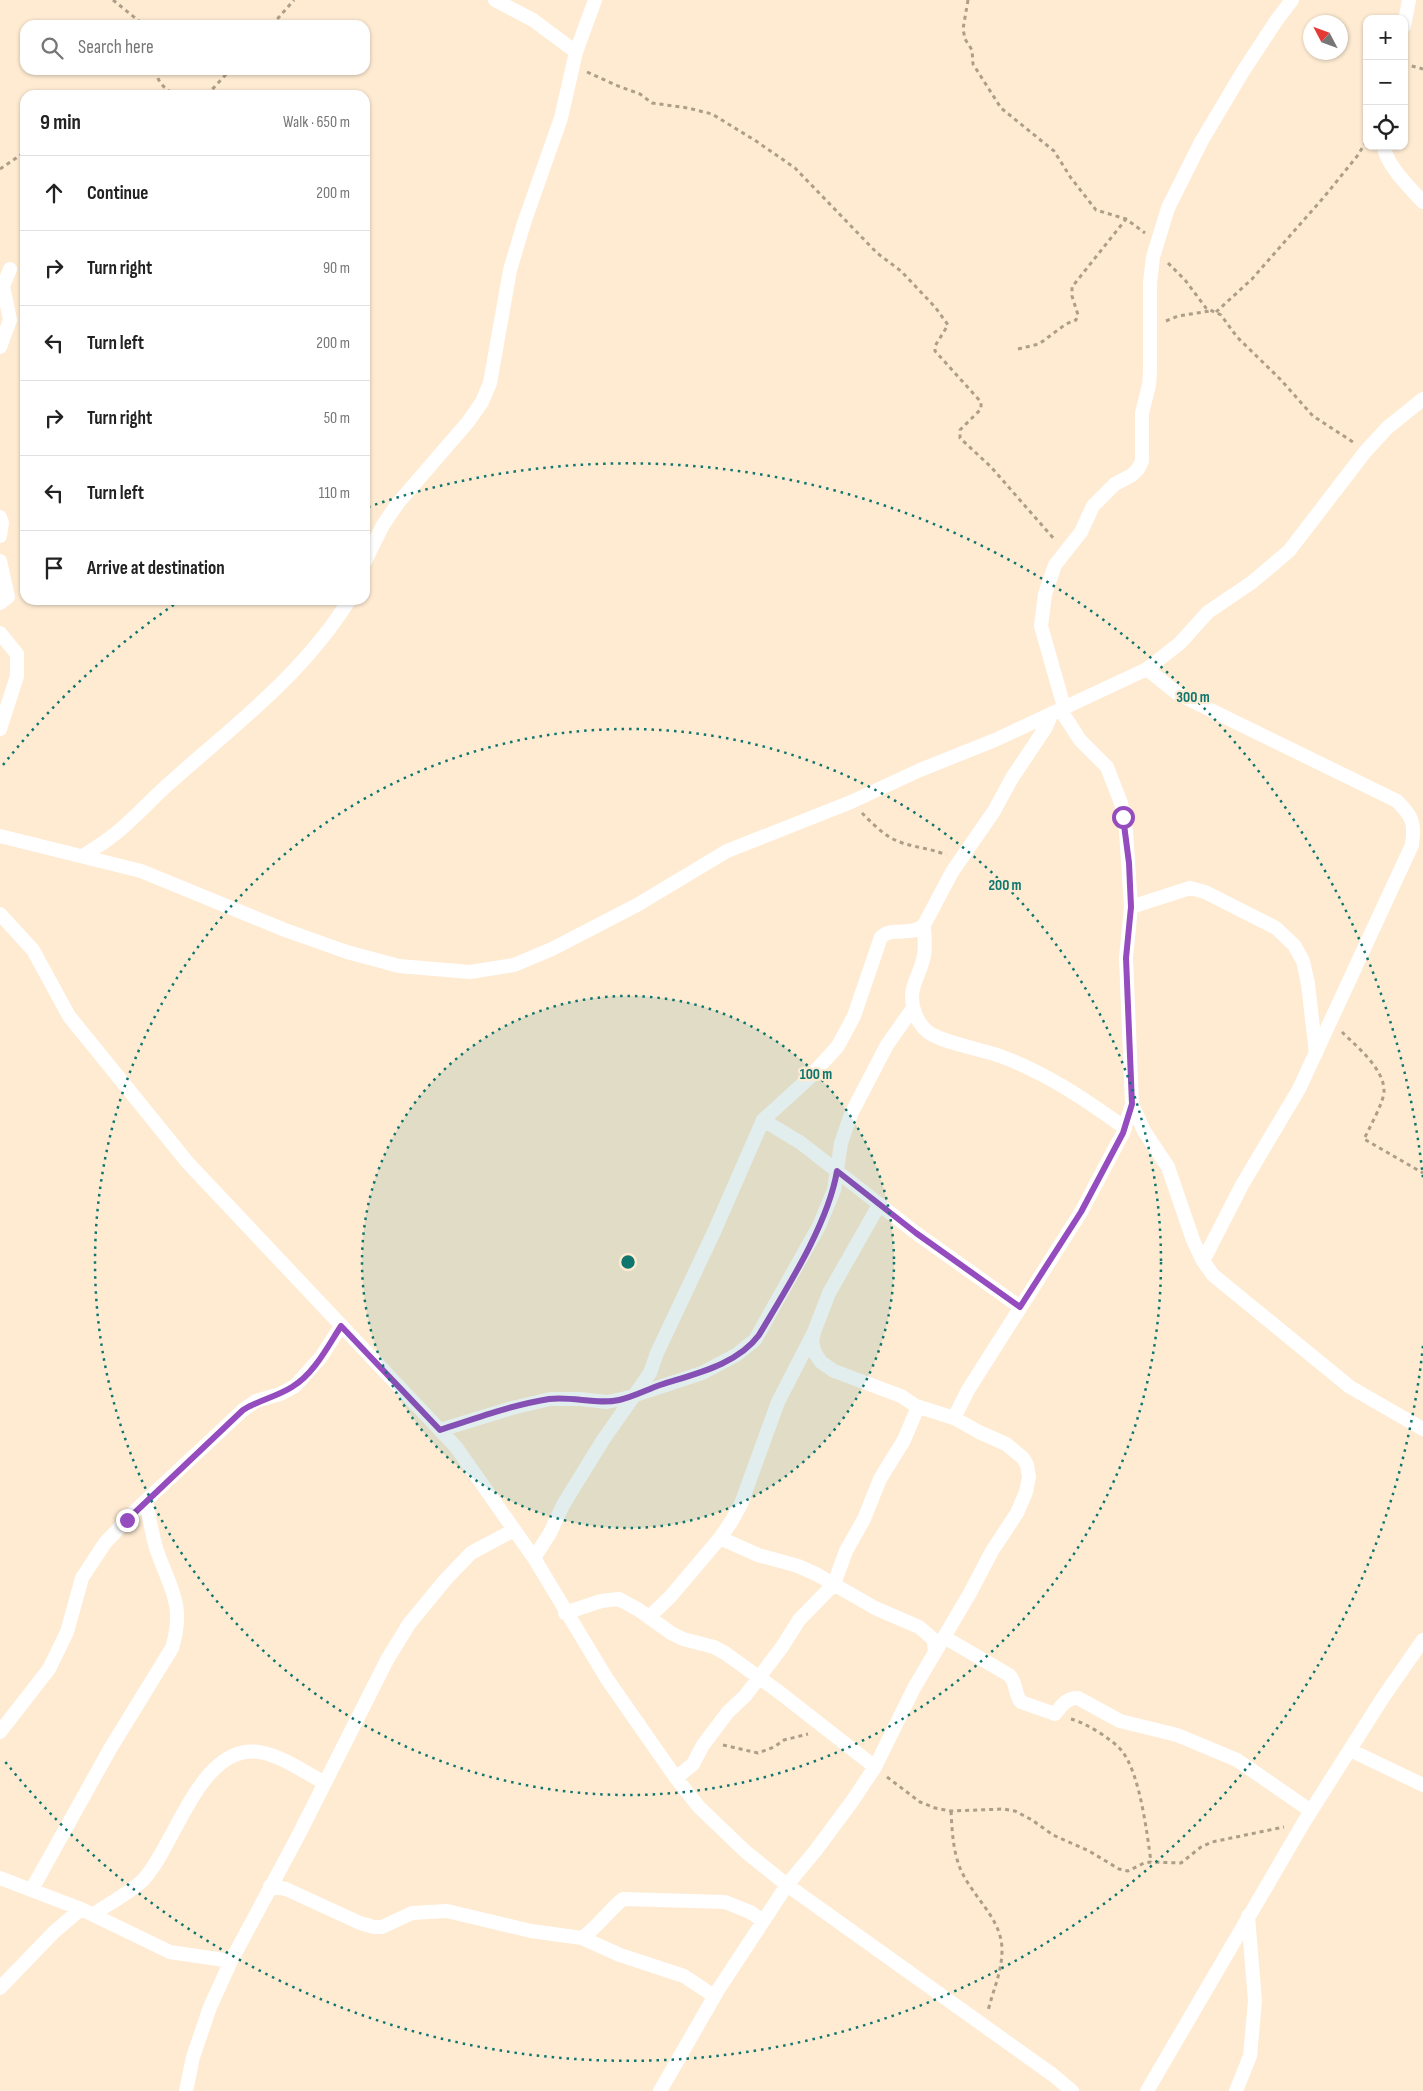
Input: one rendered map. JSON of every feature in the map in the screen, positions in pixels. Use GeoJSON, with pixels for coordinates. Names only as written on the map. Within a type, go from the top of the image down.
{"type":"FeatureCollection","features":[{"type":"Feature","properties":{"kind":"street"},"geometry":{"type":"LineString","coordinates":[[495,0],[533,20],[575,58]]}},
{"type":"Feature","properties":{"kind":"street"},"geometry":{"type":"LineString","coordinates":[[370,552],[383,525],[398,503],[468,422],[482,402],[490,383],[510,270],[524,223],[561,118],[575,58],[595,0]]}},
{"type":"Feature","properties":{"kind":"street"},"geometry":{"type":"LineString","coordinates":[[954,1418],[968,1390],[1081,1212],[1125,1128],[1132,1104],[1126,958],[1131,907],[1126,831],[1116,787],[1107,767],[1080,740],[1059,709],[1041,626],[1043,602],[1055,565],[1081,532],[1093,506],[1115,484],[1132,475],[1142,461],[1142,413],[1149,386],[1150,283],[1153,257],[1168,208],[1201,142],[1242,73],[1292,0]]}},
{"type":"Feature","properties":{"kind":"street"},"geometry":{"type":"LineString","coordinates":[[1406,15],[1409,0]]}},
{"type":"Feature","properties":{"kind":"street"},"geometry":{"type":"LineString","coordinates":[[1385,150],[1387,157],[1398,173],[1423,202]]}},
{"type":"Feature","properties":{"kind":"street"},"geometry":{"type":"LineString","coordinates":[[0,347],[10,320],[3,286],[10,269]]}},
{"type":"Feature","properties":{"kind":"street"},"geometry":{"type":"LineString","coordinates":[[0,836],[141,871],[177,884],[224,906],[346,952],[399,966],[470,972],[514,965],[552,949],[637,905],[727,851],[851,802],[920,770],[995,740],[1147,669],[1180,643],[1208,612],[1251,583],[1289,551],[1365,452],[1387,428],[1423,399]]}},
{"type":"Feature","properties":{"kind":"street"},"geometry":{"type":"LineString","coordinates":[[0,517],[2,523],[0,536]]}},
{"type":"Feature","properties":{"kind":"street"},"geometry":{"type":"LineString","coordinates":[[0,561],[8,597],[0,603]]}},
{"type":"Feature","properties":{"kind":"street"},"geometry":{"type":"LineString","coordinates":[[83,856],[114,834],[173,779],[246,717],[319,640],[346,605]]}},
{"type":"Feature","properties":{"kind":"street"},"geometry":{"type":"LineString","coordinates":[[0,633],[17,654],[18,676],[0,729]]}},
{"type":"Feature","properties":{"kind":"street"},"geometry":{"type":"LineString","coordinates":[[1147,669],[1178,694],[1397,801],[1410,814],[1414,828],[1412,845],[1299,1089],[1242,1185],[1203,1261]]}},
{"type":"Feature","properties":{"kind":"street"},"geometry":{"type":"LineString","coordinates":[[534,1558],[550,1533],[563,1505],[603,1440],[626,1408],[632,1396],[650,1373],[656,1353],[714,1232],[763,1120],[808,1079],[838,1046],[854,1016],[881,937],[886,932],[911,932],[919,930],[924,925],[952,872],[994,811],[1012,778],[1059,709]]}},
{"type":"Feature","properties":{"kind":"street"},"geometry":{"type":"LineString","coordinates":[[1131,907],[1190,888],[1205,892],[1276,928],[1294,945],[1303,961],[1308,984],[1316,1054]]}},
{"type":"Feature","properties":{"kind":"street"},"geometry":{"type":"LineString","coordinates":[[0,914],[33,950],[69,1016],[188,1163],[456,1447],[534,1558],[565,1613],[607,1679],[676,1778],[699,1807],[746,1852],[787,1885],[1053,2075],[1072,2091]]}},
{"type":"Feature","properties":{"kind":"street"},"geometry":{"type":"LineString","coordinates":[[924,925],[924,956],[913,983],[913,1008],[918,1022],[928,1032],[938,1038],[1001,1056],[1070,1089],[1125,1128]]}},
{"type":"Feature","properties":{"kind":"street"},"geometry":{"type":"LineString","coordinates":[[440,1430],[512,1408],[550,1399],[580,1399],[607,1402],[632,1396],[702,1373],[736,1356],[755,1340],[819,1226],[834,1190],[841,1143],[851,1114],[887,1045],[913,1008]]}},
{"type":"Feature","properties":{"kind":"street"},"geometry":{"type":"LineString","coordinates":[[1132,1104],[1144,1131],[1168,1167],[1193,1240],[1203,1261],[1213,1275],[1350,1388],[1423,1429]]}},
{"type":"Feature","properties":{"kind":"street"},"geometry":{"type":"LineString","coordinates":[[763,1120],[801,1143],[879,1205],[1020,1307]]}},
{"type":"Feature","properties":{"kind":"street"},"geometry":{"type":"LineString","coordinates":[[649,1617],[670,1596],[720,1538],[741,1504],[778,1402],[814,1332],[829,1293],[879,1205]]}},
{"type":"Feature","properties":{"kind":"street"},"geometry":{"type":"LineString","coordinates":[[0,1732],[49,1669],[67,1632],[79,1587],[87,1570],[106,1543],[146,1501],[243,1410],[256,1401],[280,1394],[295,1386],[321,1357],[341,1326]]}},
{"type":"Feature","properties":{"kind":"street"},"geometry":{"type":"LineString","coordinates":[[660,2091],[714,1996],[787,1885],[848,1807],[875,1767],[914,1688],[992,1551],[1017,1513],[1026,1492],[1029,1477],[1023,1458],[1016,1451],[954,1418],[918,1407],[902,1396],[849,1378],[821,1362],[812,1342],[814,1332]]}},
{"type":"Feature","properties":{"kind":"street"},"geometry":{"type":"LineString","coordinates":[[676,1778],[693,1764],[710,1736],[728,1712],[745,1696],[799,1620],[834,1584],[846,1551],[867,1512],[880,1479],[904,1440],[918,1407]]}},
{"type":"Feature","properties":{"kind":"street"},"geometry":{"type":"LineString","coordinates":[[32,1889],[100,1766],[174,1642],[177,1604],[157,1551],[146,1501]]}},
{"type":"Feature","properties":{"kind":"street"},"geometry":{"type":"LineString","coordinates":[[186,2091],[194,2057],[210,2007],[231,1961],[325,1783],[387,1660],[409,1624],[446,1579],[471,1553],[514,1530]]}},
{"type":"Feature","properties":{"kind":"street"},"geometry":{"type":"LineString","coordinates":[[720,1538],[758,1555],[798,1566],[875,1608],[925,1631],[934,1642],[935,1653]]}},
{"type":"Feature","properties":{"kind":"street"},"geometry":{"type":"LineString","coordinates":[[565,1613],[601,1600],[619,1598],[671,1633],[683,1639],[714,1647],[724,1653],[779,1692],[875,1767]]}},
{"type":"Feature","properties":{"kind":"street"},"geometry":{"type":"LineString","coordinates":[[944,1637],[1013,1678],[1018,1699],[1021,1702],[1055,1714],[1070,1698],[1078,1698],[1120,1721],[1177,1735],[1237,1760],[1308,1816]]}},
{"type":"Feature","properties":{"kind":"street"},"geometry":{"type":"LineString","coordinates":[[1147,2091],[1308,1816],[1382,1698],[1423,1640]]}},
{"type":"Feature","properties":{"kind":"street"},"geometry":{"type":"LineString","coordinates":[[1350,1750],[1423,1785]]}},
{"type":"Feature","properties":{"kind":"street"},"geometry":{"type":"LineString","coordinates":[[0,1988],[54,1932],[144,1879],[170,1840],[207,1776],[216,1765],[227,1757],[247,1751],[264,1752],[325,1783]]}},
{"type":"Feature","properties":{"kind":"street"},"geometry":{"type":"LineString","coordinates":[[0,1878],[87,1912],[170,1952],[231,1961]]}},
{"type":"Feature","properties":{"kind":"street"},"geometry":{"type":"LineString","coordinates":[[270,1886],[286,1890],[360,1923],[374,1927],[382,1927],[412,1913],[447,1911],[530,1931],[582,1938],[620,1955],[684,1976],[714,1996]]}},
{"type":"Feature","properties":{"kind":"street"},"geometry":{"type":"LineString","coordinates":[[582,1938],[595,1929],[623,1899],[725,1902],[750,1912],[764,1921]]}},
{"type":"Feature","properties":{"kind":"street"},"geometry":{"type":"LineString","coordinates":[[1236,2091],[1250,2056],[1255,2001],[1248,1916]]}},
{"type":"Feature","properties":{"kind":"path"},"geometry":{"type":"LineString","coordinates":[[113,0],[138,20]]}},
{"type":"Feature","properties":{"kind":"path"},"geometry":{"type":"LineString","coordinates":[[276,20],[294,0]]}},
{"type":"Feature","properties":{"kind":"path"},"geometry":{"type":"LineString","coordinates":[[968,0],[962,29],[965,39],[972,50],[973,64],[1001,108],[1054,151],[1096,210],[1126,218],[1158,242],[1167,262],[1185,280],[1206,308],[1221,315],[1241,342],[1281,380],[1313,416],[1344,435],[1365,452]]}},
{"type":"Feature","properties":{"kind":"path"},"geometry":{"type":"LineString","coordinates":[[575,58],[618,86],[640,94],[652,103],[688,108],[712,114],[756,141],[795,168],[877,253],[901,272],[935,307],[948,325],[935,346],[936,351],[981,402],[981,409],[960,430],[960,438],[990,467],[1065,551]]}},
{"type":"Feature","properties":{"kind":"path"},"geometry":{"type":"LineString","coordinates":[[1408,65],[1423,69]]}},
{"type":"Feature","properties":{"kind":"path"},"geometry":{"type":"LineString","coordinates":[[157,75],[161,84],[168,90]]}},
{"type":"Feature","properties":{"kind":"path"},"geometry":{"type":"LineString","coordinates":[[212,90],[225,75]]}},
{"type":"Feature","properties":{"kind":"path"},"geometry":{"type":"LineString","coordinates":[[1216,312],[1252,278],[1324,198],[1363,147]]}},
{"type":"Feature","properties":{"kind":"path"},"geometry":{"type":"LineString","coordinates":[[0,169],[20,155]]}},
{"type":"Feature","properties":{"kind":"path"},"geometry":{"type":"LineString","coordinates":[[1018,349],[1039,344],[1066,324],[1076,320],[1078,315],[1072,296],[1072,287],[1126,218]]}},
{"type":"Feature","properties":{"kind":"path"},"geometry":{"type":"LineString","coordinates":[[1149,336],[1169,319],[1211,311]]}},
{"type":"Feature","properties":{"kind":"path"},"geometry":{"type":"LineString","coordinates":[[851,802],[884,833],[895,840],[962,858]]}},
{"type":"Feature","properties":{"kind":"path"},"geometry":{"type":"LineString","coordinates":[[1331,1020],[1370,1059],[1381,1079],[1384,1092],[1364,1139],[1423,1173]]}},
{"type":"Feature","properties":{"kind":"path"},"geometry":{"type":"LineString","coordinates":[[1055,1714],[1084,1724],[1122,1751],[1136,1782],[1151,1862]]}},
{"type":"Feature","properties":{"kind":"path"},"geometry":{"type":"LineString","coordinates":[[710,1736],[724,1746],[758,1753],[774,1748],[787,1739],[813,1732],[830,1731]]}},
{"type":"Feature","properties":{"kind":"path"},"geometry":{"type":"LineString","coordinates":[[875,1767],[920,1802],[935,1808],[951,1811],[1003,1808],[1015,1811],[1053,1835],[1089,1851],[1119,1869],[1128,1871],[1144,1863],[1181,1863],[1201,1847],[1212,1842],[1308,1816]]}},
{"type":"Feature","properties":{"kind":"path"},"geometry":{"type":"LineString","coordinates":[[951,1811],[953,1839],[961,1870],[993,1920],[1000,1936],[1002,1950],[1001,1966],[985,2026]]}},
{"type":"Feature","properties":{"kind":"route"},"geometry":{"type":"LineString","coordinates":[[127,1520],[243,1410],[256,1401],[280,1394],[295,1386],[321,1357],[341,1326],[440,1430],[477,1417],[550,1399],[580,1399],[607,1402],[619,1400],[660,1385],[702,1373],[736,1356],[759,1335],[819,1226],[834,1190],[837,1171],[916,1233],[1020,1307],[1081,1212],[1123,1133],[1132,1104],[1126,958],[1131,907],[1129,863],[1123,817]]}}]}
